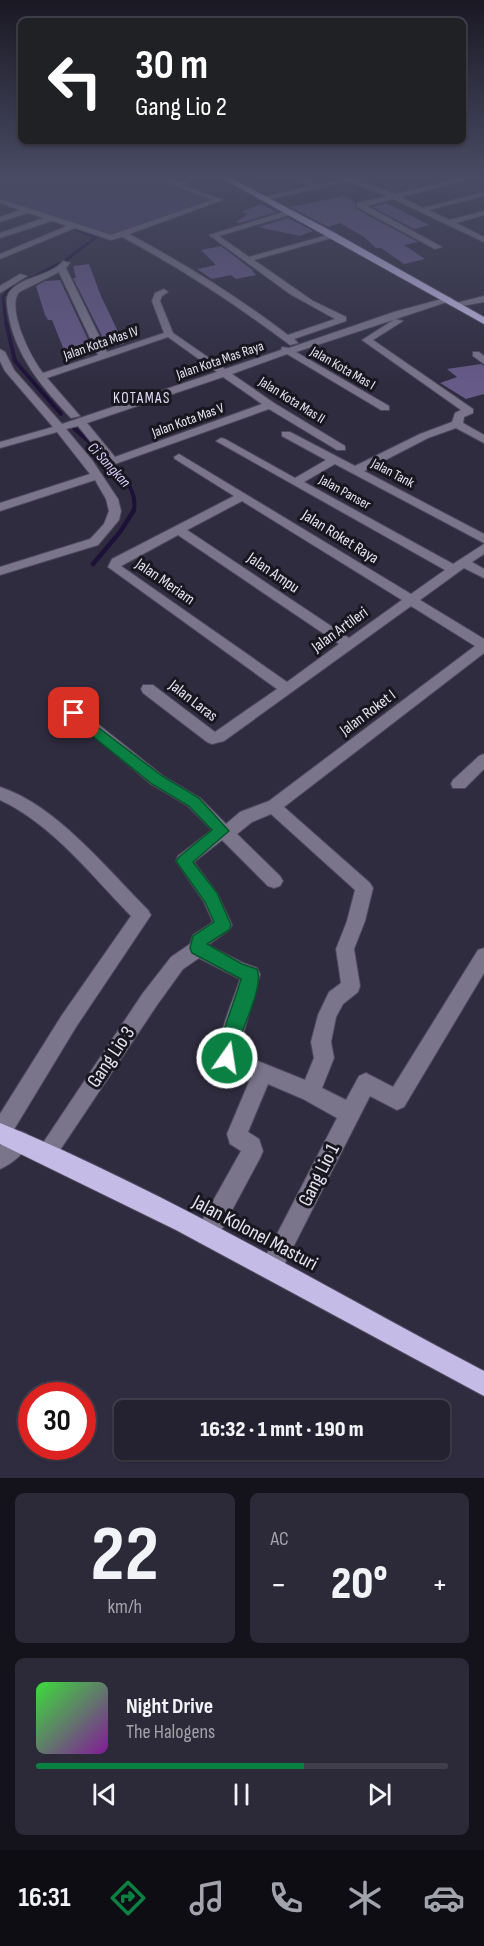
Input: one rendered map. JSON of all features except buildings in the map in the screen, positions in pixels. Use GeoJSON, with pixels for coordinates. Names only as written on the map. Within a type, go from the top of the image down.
{"type":"FeatureCollection","features":[{"type":"Feature","properties":{"kind":"main road"},"geometry":{"type":"LineString","coordinates":[[351,246],[484,321]]}},
{"type":"Feature","properties":{"kind":"main road","name":"Jalan Kolonel Masturi"},"geometry":{"type":"LineString","coordinates":[[7,1135],[46,1152],[271,1267],[484,1384]]}},
{"type":"Feature","properties":{"kind":"street"},"geometry":{"type":"LineString","coordinates":[[0,257],[26,246]]}},
{"type":"Feature","properties":{"kind":"street","name":"Jalan Kota Mas I"},"geometry":{"type":"LineString","coordinates":[[146,246],[249,310],[287,345],[385,408]]}},
{"type":"Feature","properties":{"kind":"street"},"geometry":{"type":"LineString","coordinates":[[230,246],[299,297],[327,314],[343,319],[287,345]]}},
{"type":"Feature","properties":{"kind":"street"},"geometry":{"type":"LineString","coordinates":[[250,259],[295,246]]}},
{"type":"Feature","properties":{"kind":"street"},"geometry":{"type":"LineString","coordinates":[[0,290],[60,264]]}},
{"type":"Feature","properties":{"kind":"street"},"geometry":{"type":"LineString","coordinates":[[60,264],[100,351],[106,356]]}},
{"type":"Feature","properties":{"kind":"street"},"geometry":{"type":"LineString","coordinates":[[60,264],[16,290],[12,293],[11,300],[16,334],[25,356],[78,419]]}},
{"type":"Feature","properties":{"kind":"street"},"geometry":{"type":"LineString","coordinates":[[164,292],[158,295],[156,301],[169,334]]}},
{"type":"Feature","properties":{"kind":"street","name":"Jalan Kota Mas Raya"},"geometry":{"type":"LineString","coordinates":[[0,437],[78,419],[219,371],[287,345],[394,313],[440,296]]}},
{"type":"Feature","properties":{"kind":"street"},"geometry":{"type":"LineString","coordinates":[[457,424],[459,415],[469,411],[367,340],[412,314],[453,302],[484,299]]}},
{"type":"Feature","properties":{"kind":"street","name":"Jalan Kota Mas Raya"},"geometry":{"type":"LineString","coordinates":[[394,313],[453,302]]}},
{"type":"Feature","properties":{"kind":"street","name":"Jalan Kota Mas IV"},"geometry":{"type":"LineString","coordinates":[[41,377],[169,334]]}},
{"type":"Feature","properties":{"kind":"street","name":"Jalan Kota Mas II"},"geometry":{"type":"LineString","coordinates":[[169,334],[270,405],[341,448]]}},
{"type":"Feature","properties":{"kind":"street"},"geometry":{"type":"LineString","coordinates":[[0,351],[10,371],[97,476],[113,500],[115,511],[104,533],[94,542],[0,571]]}},
{"type":"Feature","properties":{"kind":"street","name":"Jalan Kota Mas V"},"geometry":{"type":"LineString","coordinates":[[78,419],[110,459],[115,461],[270,405]]}},
{"type":"Feature","properties":{"kind":"street"},"geometry":{"type":"LineString","coordinates":[[457,424],[484,440]]}},
{"type":"Feature","properties":{"kind":"street"},"geometry":{"type":"LineString","coordinates":[[357,470],[424,436],[457,424]]}},
{"type":"Feature","properties":{"kind":"street","name":"Jalan Kota Mas Raya"},"geometry":{"type":"LineString","coordinates":[[0,445],[56,425]]}},
{"type":"Feature","properties":{"kind":"street","name":"Jalan Tank"},"geometry":{"type":"LineString","coordinates":[[286,434],[484,539]]}},
{"type":"Feature","properties":{"kind":"street","name":"Jalan Panser"},"geometry":{"type":"LineString","coordinates":[[221,441],[459,566],[484,574]]}},
{"type":"Feature","properties":{"kind":"street","name":"Jalan Roket Raya"},"geometry":{"type":"LineString","coordinates":[[179,457],[484,645]]}},
{"type":"Feature","properties":{"kind":"street"},"geometry":{"type":"LineString","coordinates":[[296,482],[334,460]]}},
{"type":"Feature","properties":{"kind":"street"},"geometry":{"type":"LineString","coordinates":[[0,507],[97,476]]}},
{"type":"Feature","properties":{"kind":"street","name":"Jalan Meriam"},"geometry":{"type":"LineString","coordinates":[[241,497],[116,562],[114,567],[287,689]]}},
{"type":"Feature","properties":{"kind":"street","name":"Jalan Ampu"},"geometry":{"type":"LineString","coordinates":[[178,529],[350,645]]}},
{"type":"Feature","properties":{"kind":"street","name":"Jalan Artileri"},"geometry":{"type":"LineString","coordinates":[[216,738],[484,548]]}},
{"type":"Feature","properties":{"kind":"street","name":"Jalan Roket I"},"geometry":{"type":"LineString","coordinates":[[223,832],[246,817],[273,806],[484,645]]}},
{"type":"Feature","properties":{"kind":"street","name":"Jalan Laras"},"geometry":{"type":"LineString","coordinates":[[148,689],[212,738],[216,738]]}},
{"type":"Feature","properties":{"kind":"street"},"geometry":{"type":"LineString","coordinates":[[74,713],[157,780],[194,802],[274,881]]}},
{"type":"Feature","properties":{"kind":"street"},"geometry":{"type":"LineString","coordinates":[[459,784],[484,760]]}},
{"type":"Feature","properties":{"kind":"street"},"geometry":{"type":"LineString","coordinates":[[0,793],[13,797],[49,825],[142,915],[69,1022],[7,1135],[0,1159]]}},
{"type":"Feature","properties":{"kind":"street"},"geometry":{"type":"LineString","coordinates":[[273,806],[363,888],[356,921],[345,949],[351,986],[336,998],[327,1015],[321,1042],[324,1058],[310,1092]]}},
{"type":"Feature","properties":{"kind":"street","name":"Gang Lio 3"},"geometry":{"type":"LineString","coordinates":[[46,1152],[177,963],[198,948],[199,941],[223,925],[211,898],[184,861],[223,832]]}},
{"type":"Feature","properties":{"kind":"street"},"geometry":{"type":"LineString","coordinates":[[198,948],[238,970],[251,974],[245,1000],[229,1044],[227,1058],[310,1092],[351,1114]]}},
{"type":"Feature","properties":{"kind":"street","name":"Gang Lio 1"},"geometry":{"type":"LineString","coordinates":[[271,1267],[366,1083],[397,1100],[484,956]]}},
{"type":"Feature","properties":{"kind":"street"},"geometry":{"type":"LineString","coordinates":[[207,1234],[253,1151],[252,1146],[237,1137],[237,1134],[263,1072]]}},
{"type":"Feature","properties":{"kind":"waterway","name":"Ci Sangkan"},"geometry":{"type":"LineString","coordinates":[[66,260],[84,246]]}},
{"type":"Feature","properties":{"kind":"waterway","name":"Ci Sangkan"},"geometry":{"type":"LineString","coordinates":[[6,323],[3,297],[9,290],[60,263]]}},
{"type":"Feature","properties":{"kind":"waterway","name":"Ci Sangkan"},"geometry":{"type":"LineString","coordinates":[[6,322],[15,361],[61,414]]}},
{"type":"Feature","properties":{"kind":"waterway","name":"Ci Sangkan"},"geometry":{"type":"LineString","coordinates":[[74,428],[124,477],[131,489],[134,501],[133,512]]}},
{"type":"Feature","properties":{"kind":"waterway","name":"Ci Sangkan"},"geometry":{"type":"LineString","coordinates":[[93,564],[120,532],[133,512]]}},
{"type":"Feature","properties":{"kind":"district","name":"KOTAMAS"},"geometry":{"type":"Point","coordinates":[142,398]}},
{"type":"Feature","properties":{"kind":"route"},"geometry":{"type":"LineString","coordinates":[[74,713],[157,780],[194,802],[222,831],[184,861],[211,898],[223,925],[199,941],[198,948],[238,970],[251,974],[245,1000],[229,1044],[227,1058]]}}]}
